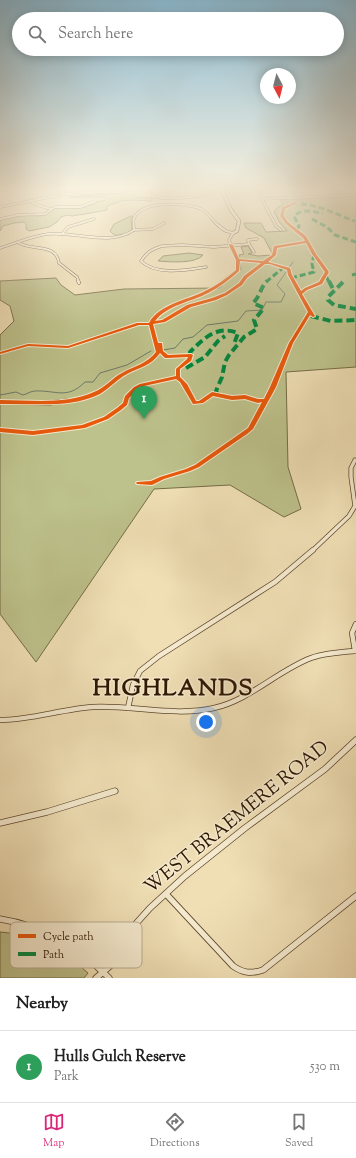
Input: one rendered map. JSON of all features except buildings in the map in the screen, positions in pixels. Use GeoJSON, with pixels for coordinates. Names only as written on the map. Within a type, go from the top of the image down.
{"type":"FeatureCollection","features":[{"type":"Feature","properties":{"kind":"street"},"geometry":{"type":"LineString","coordinates":[[0,248],[42,236],[62,234],[89,237],[115,237],[129,234]]}},
{"type":"Feature","properties":{"kind":"street"},"geometry":{"type":"LineString","coordinates":[[0,402],[57,403],[86,397],[98,392],[119,376],[153,360],[158,352],[151,324],[152,320],[161,312],[208,292],[238,270],[238,260],[229,237],[232,234]]}},
{"type":"Feature","properties":{"kind":"street"},"geometry":{"type":"LineString","coordinates":[[254,252],[248,240],[257,239]]}},
{"type":"Feature","properties":{"kind":"street"},"geometry":{"type":"LineString","coordinates":[[19,243],[25,247],[43,248],[52,251],[58,257],[59,263],[77,277],[79,282]]}},
{"type":"Feature","properties":{"kind":"street"},"geometry":{"type":"LineString","coordinates":[[206,267],[183,270],[151,268],[145,266],[141,261],[146,254],[152,250],[170,244],[185,244],[207,247],[250,244]]}},
{"type":"Feature","properties":{"kind":"street"},"geometry":{"type":"LineString","coordinates":[[128,708],[133,685],[140,671],[159,656],[276,582],[304,559],[349,516],[355,506],[351,477],[355,460]]}},
{"type":"Feature","properties":{"kind":"street"},"geometry":{"type":"LineString","coordinates":[[0,720],[10,720],[74,709],[107,707],[187,711],[217,707],[240,698],[312,658],[328,654],[355,651],[352,633],[356,624]]}},
{"type":"Feature","properties":{"kind":"street","name":"WEST BRAEMERE ROAD"},"geometry":{"type":"LineString","coordinates":[[138,922],[185,876],[245,828],[325,769],[356,740]]}},
{"type":"Feature","properties":{"kind":"street"},"geometry":{"type":"LineString","coordinates":[[0,822],[47,812],[115,791]]}},
{"type":"Feature","properties":{"kind":"street"},"geometry":{"type":"LineString","coordinates":[[166,894],[233,966],[242,972],[253,974],[264,970],[356,896]]}},
{"type":"Feature","properties":{"kind":"street"},"geometry":{"type":"LineString","coordinates":[[0,919],[16,922]]}},
{"type":"Feature","properties":{"kind":"street"},"geometry":{"type":"LineString","coordinates":[[100,968],[109,978]]}},
{"type":"Feature","properties":{"kind":"street","name":"WEST BRAEMERE ROAD"},"geometry":{"type":"LineString","coordinates":[[96,978],[107,968]]}},
{"type":"Feature","properties":{"kind":"green space"},"geometry":{"type":"Polygon","coordinates":[[[256,234],[356,234],[356,367],[286,372],[288,467],[301,509],[284,517],[230,485],[154,489],[36,662],[0,614],[0,335],[14,321],[10,306],[0,300],[0,281],[56,278],[61,285],[75,295],[124,289],[219,288],[241,269],[239,255],[244,254],[241,247],[248,246],[252,253],[248,254],[258,256],[273,255],[264,238],[256,234]]]}},
{"type":"Feature","properties":{"kind":"green space"},"geometry":{"type":"Polygon","coordinates":[[[189,253],[203,255],[200,258],[189,261],[158,261],[163,256],[189,253]]]}},
{"type":"Feature","properties":{"kind":"green space"},"geometry":{"type":"Polygon","coordinates":[[[0,932],[10,934],[10,968],[82,968],[88,973],[84,978],[0,978],[0,932]]]}},
{"type":"Feature","properties":{"kind":"waterway"},"geometry":{"type":"LineString","coordinates":[[163,350],[175,348],[183,339],[193,337],[207,325],[238,321],[246,311],[262,310],[266,302],[281,302],[285,294],[277,285],[293,262]]}},
{"type":"Feature","properties":{"kind":"waterway"},"geometry":{"type":"LineString","coordinates":[[0,395],[16,392],[23,395],[32,391],[61,393],[73,391],[85,382],[93,382],[100,373],[127,365],[151,351]]}},
{"type":"Feature","properties":{"kind":"marked path"},"geometry":{"type":"LineString","coordinates":[[334,234],[356,242]]}},
{"type":"Feature","properties":{"kind":"marked path"},"geometry":{"type":"LineString","coordinates":[[291,278],[314,272],[312,264],[314,254]]}},
{"type":"Feature","properties":{"kind":"marked path"},"geometry":{"type":"LineString","coordinates":[[218,395],[216,391],[222,377],[225,362],[229,355],[244,337],[257,329],[254,320],[264,308],[253,303],[259,297],[261,287],[284,267]]}},
{"type":"Feature","properties":{"kind":"marked path"},"geometry":{"type":"LineString","coordinates":[[352,275],[356,274]]}},
{"type":"Feature","properties":{"kind":"marked path"},"geometry":{"type":"LineString","coordinates":[[326,276],[334,291]]}},
{"type":"Feature","properties":{"kind":"marked path"},"geometry":{"type":"LineString","coordinates":[[343,282],[328,297],[328,300],[334,305],[356,309]]}},
{"type":"Feature","properties":{"kind":"marked path"},"geometry":{"type":"LineString","coordinates":[[311,316],[331,321],[356,320]]}},
{"type":"Feature","properties":{"kind":"marked path"},"geometry":{"type":"LineString","coordinates":[[191,355],[190,352],[206,337],[218,331],[231,330],[238,333],[234,344]]}},
{"type":"Feature","properties":{"kind":"marked path"},"geometry":{"type":"LineString","coordinates":[[186,368],[205,357],[218,341],[225,336]]}},
{"type":"Feature","properties":{"kind":"cycle path"},"geometry":{"type":"LineString","coordinates":[[301,234],[305,237],[314,254],[327,272],[321,283],[306,289],[300,294],[313,316]]}},
{"type":"Feature","properties":{"kind":"cycle path"},"geometry":{"type":"LineString","coordinates":[[154,322],[163,321],[189,306],[226,294],[241,284],[245,277],[274,255],[275,247],[308,242]]}},
{"type":"Feature","properties":{"kind":"cycle path"},"geometry":{"type":"LineString","coordinates":[[0,402],[49,403],[73,401],[85,398],[101,391],[125,373],[147,363],[158,352],[151,324],[154,319],[167,309],[211,290],[238,270],[238,260],[231,245]]}},
{"type":"Feature","properties":{"kind":"cycle path"},"geometry":{"type":"LineString","coordinates":[[238,260],[270,263],[289,269],[290,275],[300,294]]}},
{"type":"Feature","properties":{"kind":"cycle path"},"geometry":{"type":"LineString","coordinates":[[139,483],[152,483],[197,466],[250,429],[273,387],[291,343],[310,312]]}},
{"type":"Feature","properties":{"kind":"cycle path"},"geometry":{"type":"LineString","coordinates":[[0,353],[28,345],[68,347],[139,324],[148,324]]}},
{"type":"Feature","properties":{"kind":"cycle path"},"geometry":{"type":"LineString","coordinates":[[160,344],[161,351],[167,357],[191,355],[189,360],[178,369],[178,377]]}},
{"type":"Feature","properties":{"kind":"cycle path"},"geometry":{"type":"LineString","coordinates":[[0,430],[33,433],[83,427],[106,418],[119,409],[125,404],[127,397],[136,388],[142,385],[177,377],[180,378],[195,403],[201,402],[212,394],[232,398],[245,397],[258,401],[265,400]]}},
{"type":"Feature","properties":{"kind":"place","name":"Hulls Gulch Reserve"},"geometry":{"type":"Point","coordinates":[144,419]}},
{"type":"Feature","properties":{"kind":"district","name":"HIGHLANDS"},"geometry":{"type":"Point","coordinates":[173,689]}}]}
